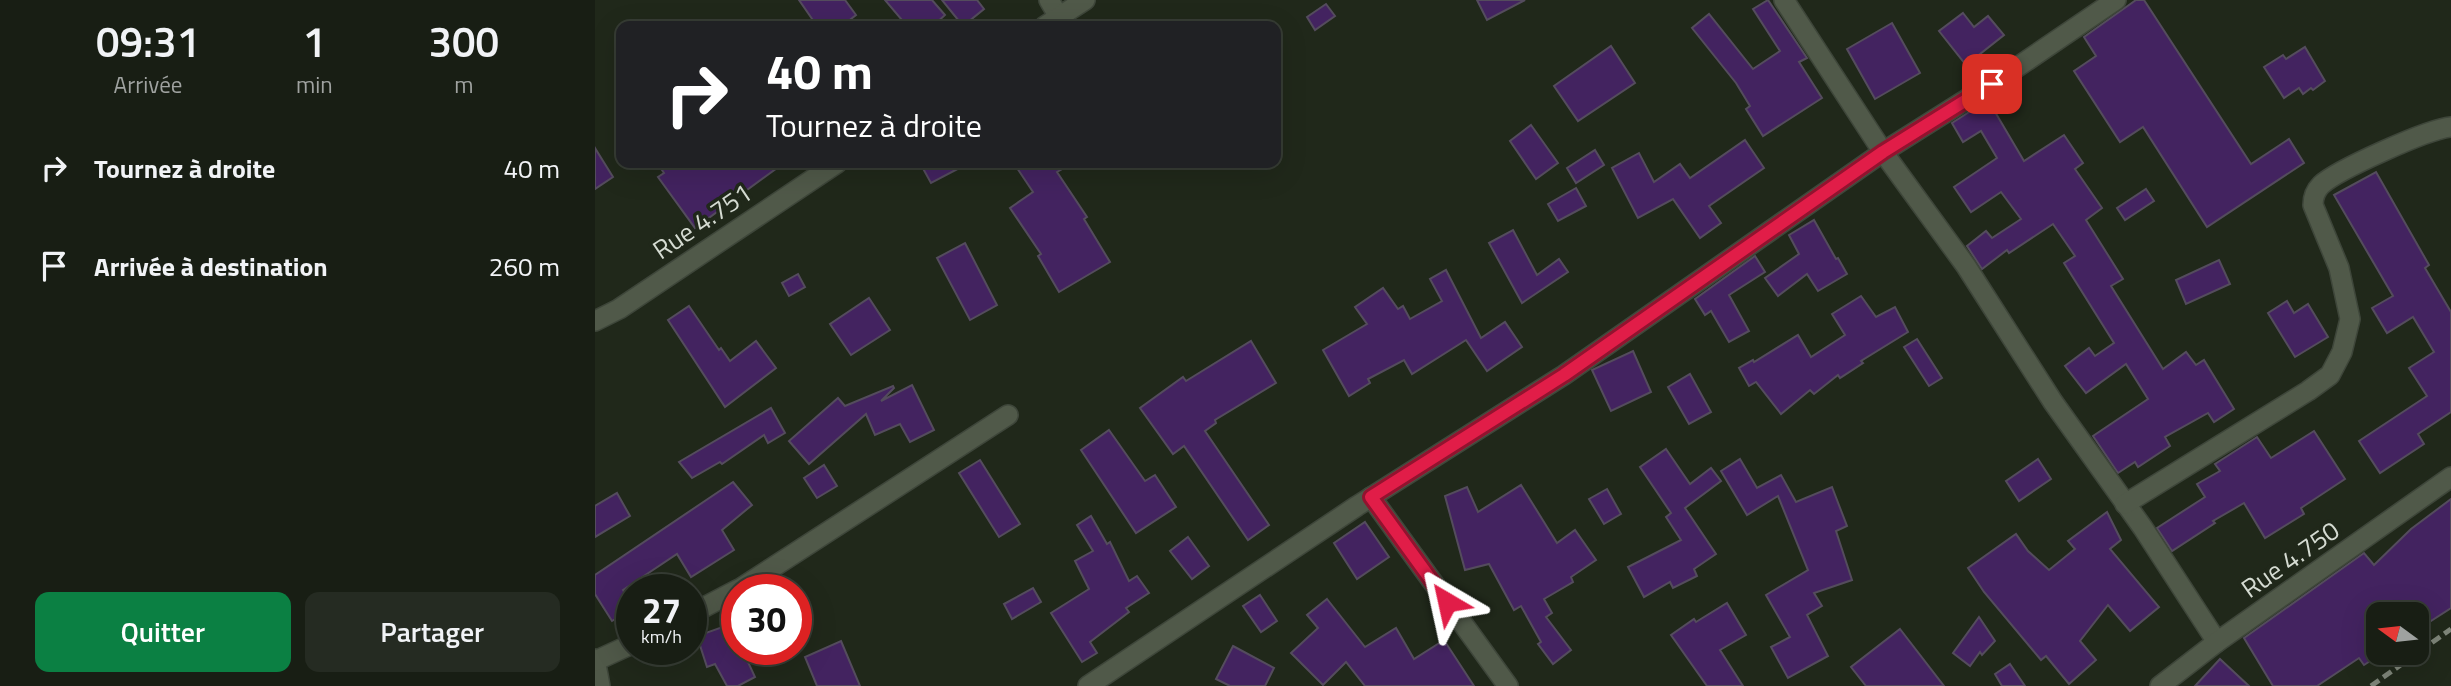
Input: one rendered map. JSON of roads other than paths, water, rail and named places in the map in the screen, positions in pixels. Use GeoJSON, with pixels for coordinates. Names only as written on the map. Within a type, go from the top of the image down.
{"type":"FeatureCollection","features":[{"type":"Feature","properties":{"kind":"street"},"geometry":{"type":"LineString","coordinates":[[1051,14],[1085,0]]}},
{"type":"Feature","properties":{"kind":"street"},"geometry":{"type":"LineString","coordinates":[[1784,0],[1883,152],[1966,266],[2053,402],[2217,642]]}},
{"type":"Feature","properties":{"kind":"street"},"geometry":{"type":"LineString","coordinates":[[1088,686],[1371,497],[1564,375],[1883,152],[2013,70],[2116,0]]}},
{"type":"Feature","properties":{"kind":"street"},"geometry":{"type":"LineString","coordinates":[[2125,504],[2308,391],[2330,374],[2342,352],[2350,319],[2339,268],[2313,205],[2314,195],[2321,185],[2373,156],[2439,129],[2451,127]]}},
{"type":"Feature","properties":{"kind":"street","name":"Rue 4.751"},"geometry":{"type":"LineString","coordinates":[[595,321],[631,301],[830,168]]}},
{"type":"Feature","properties":{"kind":"street"},"geometry":{"type":"LineString","coordinates":[[762,574],[1007,415]]}},
{"type":"Feature","properties":{"kind":"street","name":"Rue 4.750"},"geometry":{"type":"LineString","coordinates":[[2160,686],[2217,642],[2451,477]]}},
{"type":"Feature","properties":{"kind":"street"},"geometry":{"type":"LineString","coordinates":[[1371,497],[1508,686]]}},
{"type":"Feature","properties":{"kind":"street"},"geometry":{"type":"LineString","coordinates":[[600,686],[595,660],[616,651]]}},
{"type":"Feature","properties":{"kind":"railway"},"geometry":{"type":"LineString","coordinates":[[2371,686],[2451,629]]}}]}
